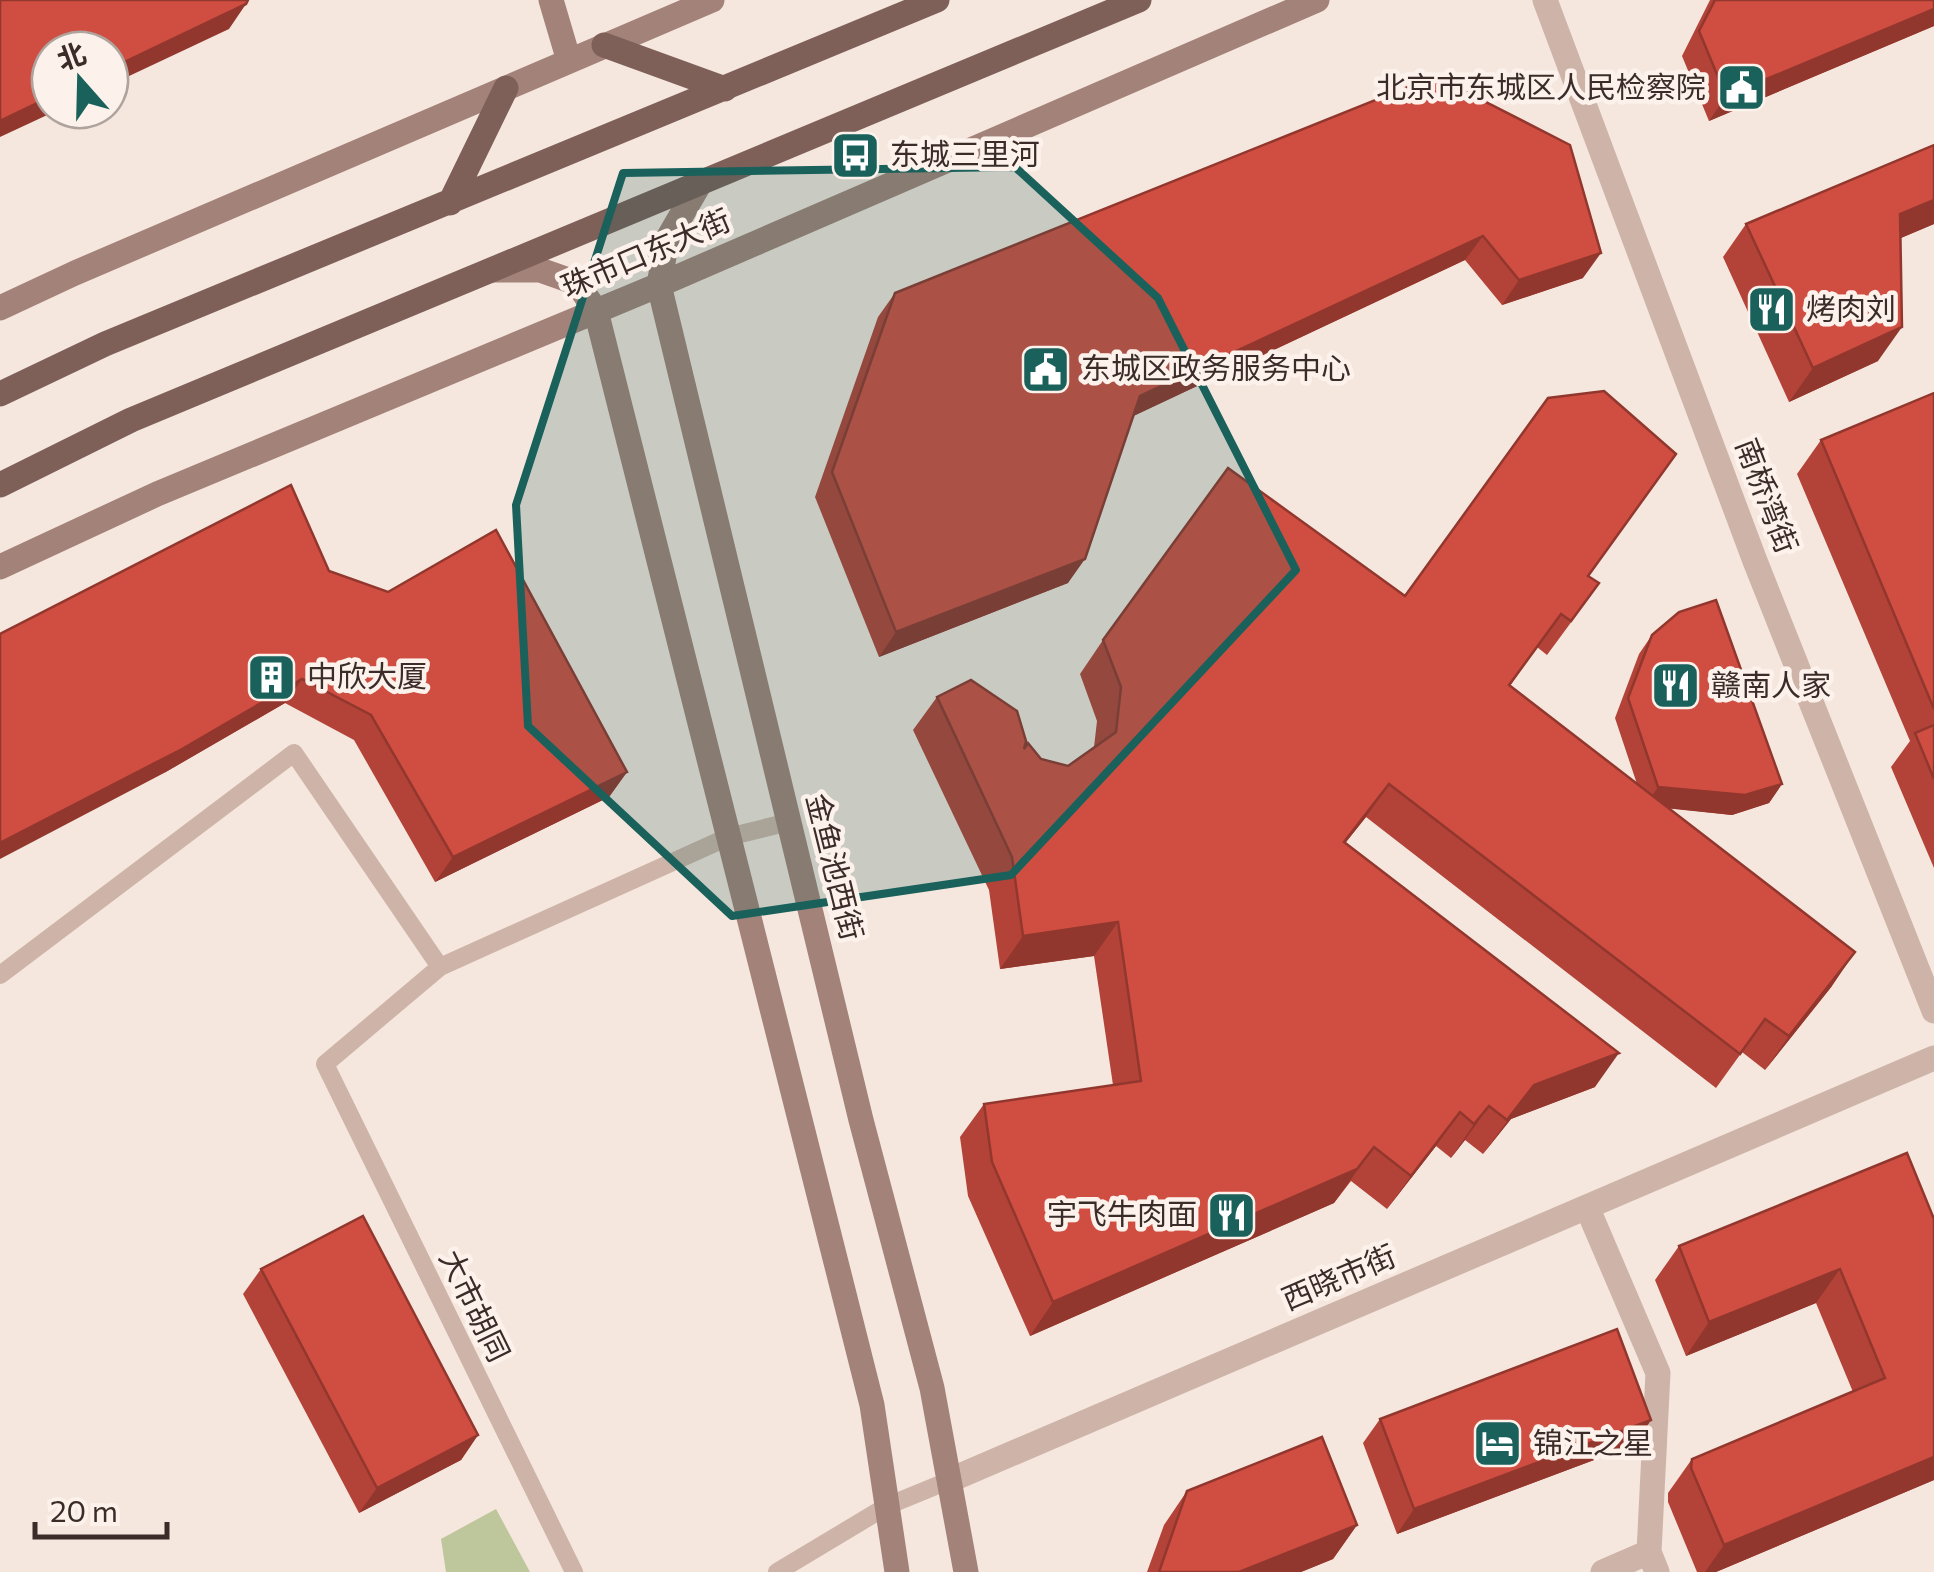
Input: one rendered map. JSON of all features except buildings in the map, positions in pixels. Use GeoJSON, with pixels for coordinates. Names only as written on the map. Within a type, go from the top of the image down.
{"type":"FeatureCollection","features":[{"type":"Feature","properties":{"kind":"main road"},"geometry":{"type":"LineString","coordinates":[[0,394],[104,344],[937,0]]}},
{"type":"Feature","properties":{"kind":"main road","name":"珠市口东大街"},"geometry":{"type":"LineString","coordinates":[[0,484],[131,420],[1139,0]]}},
{"type":"Feature","properties":{"kind":"main road"},"geometry":{"type":"LineString","coordinates":[[604,45],[725,89]]}},
{"type":"Feature","properties":{"kind":"main road"},"geometry":{"type":"LineString","coordinates":[[450,203],[506,88]]}},
{"type":"Feature","properties":{"kind":"street"},"geometry":{"type":"LineString","coordinates":[[551,0],[569,61]]}},
{"type":"Feature","properties":{"kind":"street"},"geometry":{"type":"LineString","coordinates":[[0,308],[712,0]]}},
{"type":"Feature","properties":{"kind":"street","name":"珠市口东大街"},"geometry":{"type":"LineString","coordinates":[[0,567],[157,494],[660,285],[1317,0]]}},
{"type":"Feature","properties":{"kind":"street","name":"南桥湾街"},"geometry":{"type":"LineString","coordinates":[[1545,0],[1755,561],[1934,1012]]}},
{"type":"Feature","properties":{"kind":"street","name":"金鱼池西街"},"geometry":{"type":"LineString","coordinates":[[700,184],[667,240],[660,285],[861,1120],[932,1388],[966,1572]]}},
{"type":"Feature","properties":{"kind":"street"},"geometry":{"type":"LineString","coordinates":[[493,270],[540,270],[577,283],[596,311],[872,1406],[897,1572]]}},
{"type":"Feature","properties":{"kind":"street","name":"西晓市街"},"geometry":{"type":"LineString","coordinates":[[948,1481],[1934,1058]]}},
{"type":"Feature","properties":{"kind":"street"},"geometry":{"type":"LineString","coordinates":[[1587,1207],[1658,1373],[1653,1562],[1603,1572]]}},
{"type":"Feature","properties":{"kind":"lane"},"geometry":{"type":"LineString","coordinates":[[0,975],[294,753],[440,967],[728,837],[789,822]]}},
{"type":"Feature","properties":{"kind":"lane","name":"大市胡同"},"geometry":{"type":"LineString","coordinates":[[440,967],[324,1064],[574,1572]]}},
{"type":"Feature","properties":{"kind":"lane","name":"西晓市街"},"geometry":{"type":"LineString","coordinates":[[777,1572],[886,1506],[948,1481]]}},
{"type":"Feature","properties":{"kind":"highlighted area"},"geometry":{"type":"Polygon","coordinates":[[[1015,167],[1158,298],[1296,570],[1011,875],[732,916],[528,726],[516,505],[623,173],[1015,167]]]}},
{"type":"Feature","properties":{"kind":"green space"},"geometry":{"type":"Polygon","coordinates":[[[496,1509],[530,1572],[446,1572],[441,1539],[496,1509]]]}},
{"type":"Feature","properties":{"kind":"place","name":"北京市东城区人民检察院"},"geometry":{"type":"Point","coordinates":[1741,88]}},
{"type":"Feature","properties":{"kind":"place","name":"东城三里河"},"geometry":{"type":"Point","coordinates":[855,155]}},
{"type":"Feature","properties":{"kind":"place","name":"烤肉刘"},"geometry":{"type":"Point","coordinates":[1771,310]}},
{"type":"Feature","properties":{"kind":"place","name":"东城区政务服务中心"},"geometry":{"type":"Point","coordinates":[1046,369]}},
{"type":"Feature","properties":{"kind":"place","name":"中欣大厦"},"geometry":{"type":"Point","coordinates":[272,677]}},
{"type":"Feature","properties":{"kind":"place","name":"赣南人家"},"geometry":{"type":"Point","coordinates":[1676,686]}},
{"type":"Feature","properties":{"kind":"place","name":"宇飞牛肉面"},"geometry":{"type":"Point","coordinates":[1232,1215]}},
{"type":"Feature","properties":{"kind":"place","name":"锦江之星"},"geometry":{"type":"Point","coordinates":[1498,1444]}}]}
